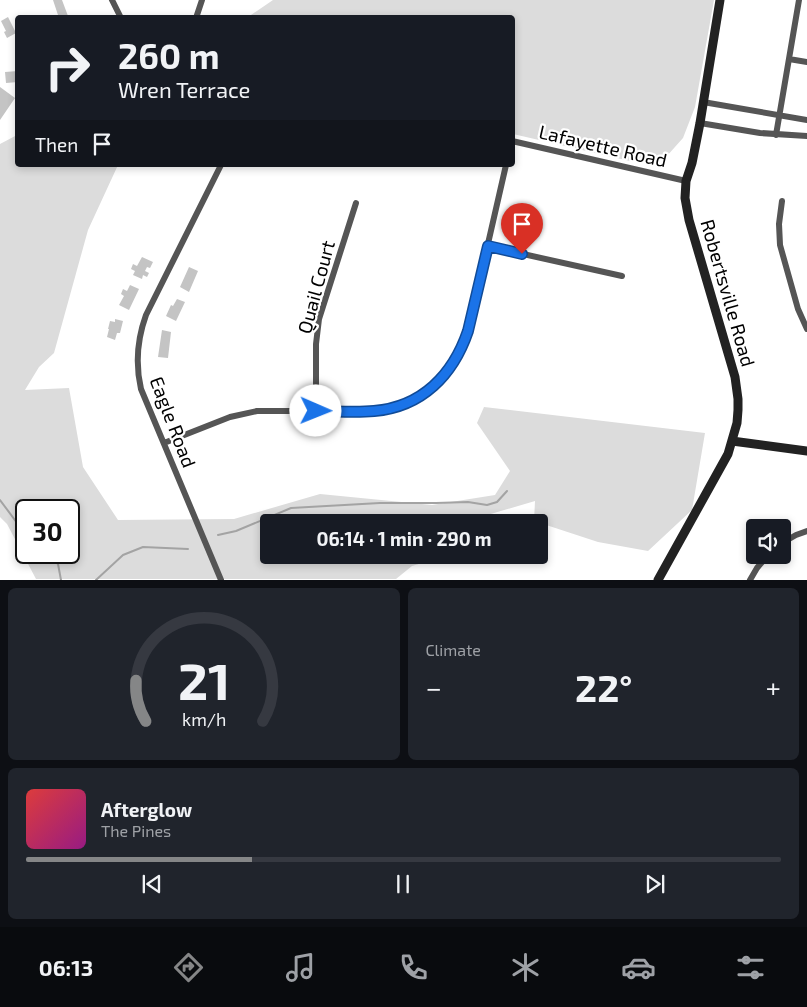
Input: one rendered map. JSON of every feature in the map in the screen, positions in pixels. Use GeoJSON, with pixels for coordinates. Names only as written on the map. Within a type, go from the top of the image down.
{"type":"FeatureCollection","features":[{"type":"Feature","properties":{"kind":"street"},"geometry":{"type":"LineString","coordinates":[[112,0],[120,15]]}},
{"type":"Feature","properties":{"kind":"street"},"geometry":{"type":"LineString","coordinates":[[197,15],[202,0]]}},
{"type":"Feature","properties":{"kind":"street","name":"Robertsville Road"},"geometry":{"type":"LineString","coordinates":[[658,580],[728,454],[737,423],[738,410],[735,377],[689,220],[685,198],[686,181],[700,123],[720,0]]}},
{"type":"Feature","properties":{"kind":"street"},"geometry":{"type":"LineString","coordinates":[[776,135],[799,0]]}},
{"type":"Feature","properties":{"kind":"street"},"geometry":{"type":"LineString","coordinates":[[789,59],[807,62]]}},
{"type":"Feature","properties":{"kind":"street"},"geometry":{"type":"LineString","coordinates":[[703,102],[807,120]]}},
{"type":"Feature","properties":{"kind":"street"},"geometry":{"type":"LineString","coordinates":[[700,123],[776,135],[807,136]]}},
{"type":"Feature","properties":{"kind":"street","name":"Lafayette Road"},"geometry":{"type":"LineString","coordinates":[[515,142],[686,181]]}},
{"type":"Feature","properties":{"kind":"street","name":"Eagle Road"},"geometry":{"type":"LineString","coordinates":[[219,167],[146,316],[138,342],[137,365],[141,389],[221,580]]}},
{"type":"Feature","properties":{"kind":"street"},"geometry":{"type":"LineString","coordinates":[[164,443],[230,417],[257,411],[374,411],[392,408],[422,395],[434,386],[453,364],[468,331],[506,167]]}},
{"type":"Feature","properties":{"kind":"street"},"geometry":{"type":"LineString","coordinates":[[782,201],[778,224],[780,245],[798,309],[807,330]]}},
{"type":"Feature","properties":{"kind":"street","name":"Quail Court"},"geometry":{"type":"LineString","coordinates":[[316,411],[316,344],[318,325],[356,203]]}},
{"type":"Feature","properties":{"kind":"street"},"geometry":{"type":"LineString","coordinates":[[488,246],[622,276]]}},
{"type":"Feature","properties":{"kind":"street"},"geometry":{"type":"LineString","coordinates":[[732,441],[807,451]]}},
{"type":"Feature","properties":{"kind":"street"},"geometry":{"type":"LineString","coordinates":[[791,538],[807,531]]}},
{"type":"Feature","properties":{"kind":"street"},"geometry":{"type":"LineString","coordinates":[[750,580],[760,564]]}},
{"type":"Feature","properties":{"kind":"shaded area"},"geometry":{"type":"Polygon","coordinates":[[[273,0],[714,0],[695,107],[683,138],[666,157],[634,162],[515,134],[515,15],[251,15],[273,0]]]}},
{"type":"Feature","properties":{"kind":"shaded area"},"geometry":{"type":"Polygon","coordinates":[[[15,136],[15,167],[117,167],[88,230],[54,353],[39,367],[25,390],[69,388],[83,467],[118,520],[234,519],[320,494],[432,505],[495,495],[510,471],[477,423],[484,407],[705,433],[692,510],[648,551],[598,542],[548,526],[548,514],[534,514],[535,501],[491,514],[260,514],[260,564],[419,564],[412,566],[396,579],[36,579],[28,564],[80,564],[80,499],[15,499],[15,539],[7,524],[0,517],[0,144],[15,136]]]}},
{"type":"Feature","properties":{"kind":"building"},"geometry":{"type":"Polygon","coordinates":[[[53,0],[62,0],[68,15],[58,15],[53,0]]]}},
{"type":"Feature","properties":{"kind":"building"},"geometry":{"type":"Polygon","coordinates":[[[8,17],[15,34],[7,38],[1,21],[8,17]]]}},
{"type":"Feature","properties":{"kind":"building"},"geometry":{"type":"Polygon","coordinates":[[[15,71],[15,82],[6,83],[5,72],[15,71]]]}},
{"type":"Feature","properties":{"kind":"building"},"geometry":{"type":"Polygon","coordinates":[[[0,87],[15,98],[0,120],[0,87]]]}},
{"type":"Feature","properties":{"kind":"building"},"geometry":{"type":"Polygon","coordinates":[[[142,257],[153,262],[150,268],[147,267],[145,271],[149,273],[147,277],[143,275],[142,279],[133,275],[135,271],[131,269],[133,264],[137,266],[142,257]]]}},
{"type":"Feature","properties":{"kind":"building"},"geometry":{"type":"Polygon","coordinates":[[[189,267],[198,271],[189,292],[180,287],[189,267]]]}},
{"type":"Feature","properties":{"kind":"building"},"geometry":{"type":"Polygon","coordinates":[[[130,285],[139,289],[129,310],[119,305],[124,296],[121,294],[123,289],[127,291],[130,285]]]}},
{"type":"Feature","properties":{"kind":"building"},"geometry":{"type":"Polygon","coordinates":[[[177,299],[185,302],[176,321],[166,316],[171,305],[173,306],[177,299]]]}},
{"type":"Feature","properties":{"kind":"building"},"geometry":{"type":"Polygon","coordinates":[[[115,319],[123,321],[120,333],[117,333],[115,340],[107,337],[110,321],[115,322],[115,319]]]}},
{"type":"Feature","properties":{"kind":"building"},"geometry":{"type":"Polygon","coordinates":[[[162,330],[171,332],[168,358],[158,357],[162,330]]]}},
{"type":"Feature","properties":{"kind":"waterway"},"geometry":{"type":"LineString","coordinates":[[218,535],[236,531],[291,508],[380,503],[468,502],[487,505],[497,502],[507,491]]}},
{"type":"Feature","properties":{"kind":"waterway"},"geometry":{"type":"LineString","coordinates":[[0,500],[15,520]]}},
{"type":"Feature","properties":{"kind":"waterway"},"geometry":{"type":"LineString","coordinates":[[96,580],[123,555],[143,547],[188,549]]}},
{"type":"Feature","properties":{"kind":"waterway"},"geometry":{"type":"LineString","coordinates":[[58,564],[61,580]]}},
{"type":"Feature","properties":{"kind":"route"},"geometry":{"type":"LineString","coordinates":[[316,411],[350,412],[392,408],[408,402],[429,390],[448,370],[457,358],[463,345],[488,246],[522,254]]}}]}
